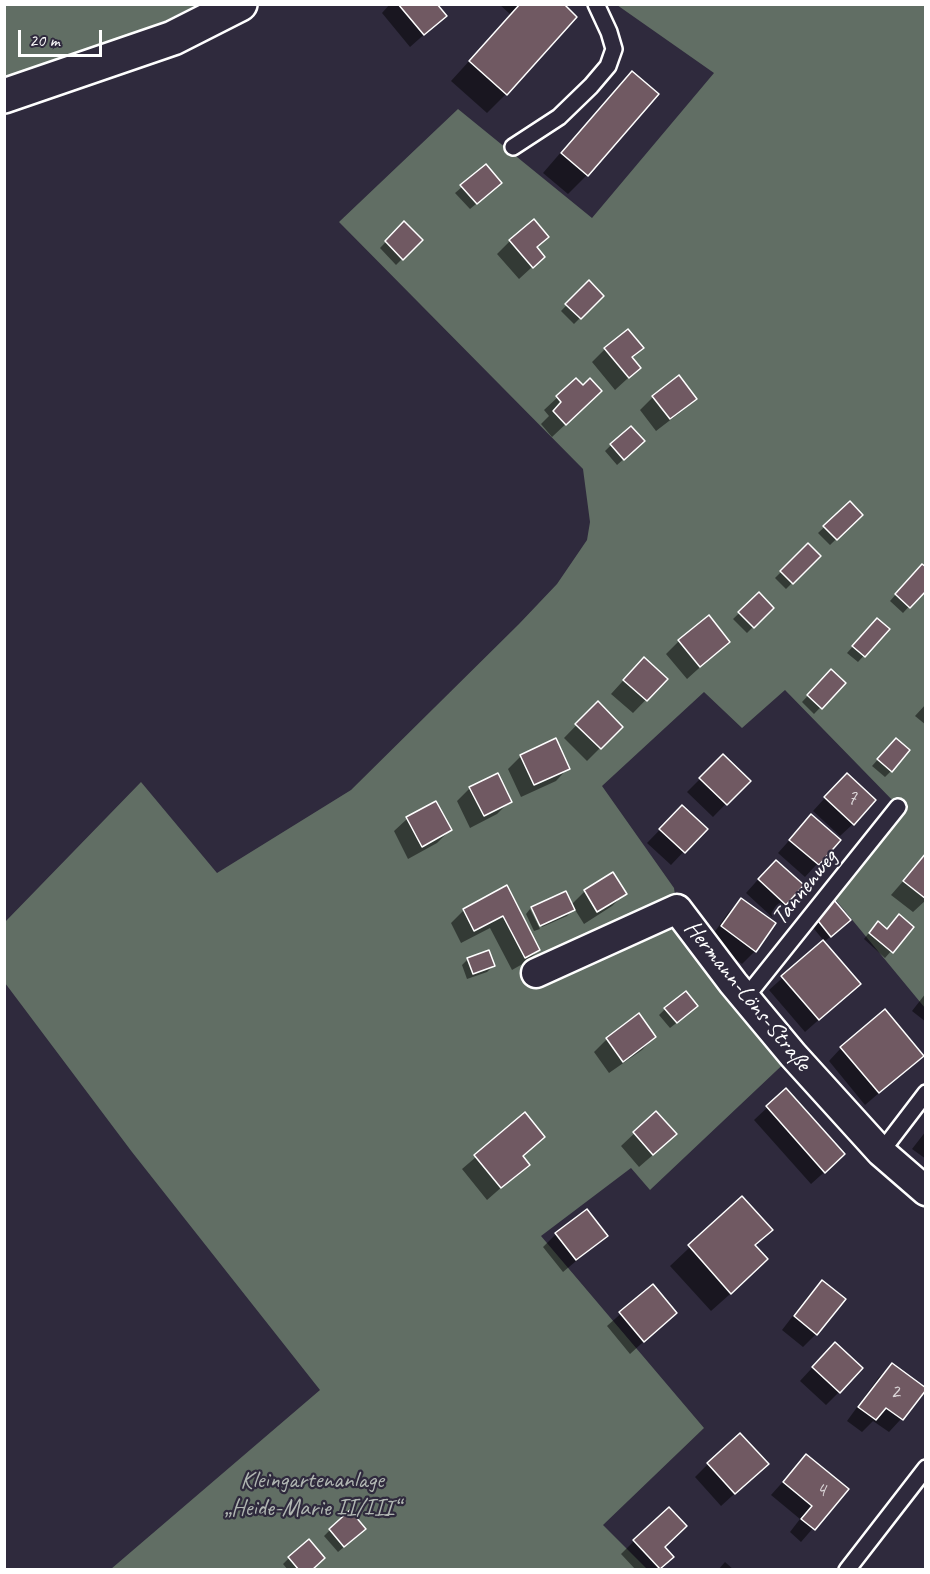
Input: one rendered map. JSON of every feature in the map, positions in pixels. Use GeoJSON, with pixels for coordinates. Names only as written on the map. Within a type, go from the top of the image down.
{"type":"FeatureCollection","features":[{"type":"Feature","properties":{"kind":"main road"},"geometry":{"type":"LineString","coordinates":[[4,96],[172,38],[240,4]]}},
{"type":"Feature","properties":{"kind":"street","name":"Hermann-Löns-Straße"},"geometry":{"type":"LineString","coordinates":[[536,972],[677,909],[733,983],[793,1055],[881,1152],[926,1191]]}},
{"type":"Feature","properties":{"kind":"lane"},"geometry":{"type":"LineString","coordinates":[[513,147],[559,117],[608,66],[614,49],[596,4]]}},
{"type":"Feature","properties":{"kind":"lane","name":"Tannenweg"},"geometry":{"type":"LineString","coordinates":[[746,997],[898,807]]}},
{"type":"Feature","properties":{"kind":"lane"},"geometry":{"type":"LineString","coordinates":[[881,1152],[926,1093]]}},
{"type":"Feature","properties":{"kind":"lane"},"geometry":{"type":"LineString","coordinates":[[847,1569],[926,1468]]}},
{"type":"Feature","properties":{"kind":"green space"},"geometry":{"type":"Polygon","coordinates":[[[4,5],[196,5],[165,21],[5,78],[4,5]]]}},
{"type":"Feature","properties":{"kind":"green space","name":"Kleingartenanlage „Heide-Marie II/III“"},"geometry":{"type":"Polygon","coordinates":[[[617,5],[925,5],[925,1008],[830,893],[898,806],[785,690],[742,728],[704,692],[602,786],[674,888],[677,909],[793,1055],[650,1190],[631,1168],[541,1236],[704,1428],[603,1525],[647,1569],[111,1569],[320,1390],[132,1152],[5,983],[5,922],[141,782],[217,873],[351,790],[557,584],[587,540],[590,522],[583,469],[339,222],[458,109],[592,218],[714,73],[617,5]]]}},
{"type":"Feature","properties":{"kind":"building"},"geometry":{"type":"Polygon","coordinates":[[[398,4],[437,4],[447,16],[424,35],[398,4]]]}},
{"type":"Feature","properties":{"kind":"building"},"geometry":{"type":"Polygon","coordinates":[[[520,4],[564,4],[577,17],[507,95],[469,61],[520,4]]]}},
{"type":"Feature","properties":{"kind":"building"},"geometry":{"type":"Polygon","coordinates":[[[632,71],[659,94],[588,176],[561,153],[632,71]]]}},
{"type":"Feature","properties":{"kind":"building"},"geometry":{"type":"Polygon","coordinates":[[[486,164],[502,183],[477,204],[460,185],[486,164]]]}},
{"type":"Feature","properties":{"kind":"building"},"geometry":{"type":"Polygon","coordinates":[[[534,219],[549,237],[537,247],[545,257],[533,268],[509,240],[534,219]]]}},
{"type":"Feature","properties":{"kind":"building"},"geometry":{"type":"Polygon","coordinates":[[[404,221],[423,240],[403,260],[385,241],[404,221]]]}},
{"type":"Feature","properties":{"kind":"building"},"geometry":{"type":"Polygon","coordinates":[[[589,280],[604,296],[581,319],[565,304],[589,280]]]}},
{"type":"Feature","properties":{"kind":"building"},"geometry":{"type":"Polygon","coordinates":[[[628,329],[644,348],[632,357],[641,368],[629,378],[604,348],[628,329]]]}},
{"type":"Feature","properties":{"kind":"building"},"geometry":{"type":"Polygon","coordinates":[[[679,375],[697,399],[670,419],[652,396],[679,375]]]}},
{"type":"Feature","properties":{"kind":"building"},"geometry":{"type":"Polygon","coordinates":[[[576,378],[583,385],[590,378],[602,391],[566,425],[553,411],[561,402],[556,396],[576,378]]]}},
{"type":"Feature","properties":{"kind":"building"},"geometry":{"type":"Polygon","coordinates":[[[631,426],[645,441],[624,460],[610,444],[631,426]]]}},
{"type":"Feature","properties":{"kind":"building"},"geometry":{"type":"Polygon","coordinates":[[[850,501],[863,515],[837,540],[823,526],[850,501]]]}},
{"type":"Feature","properties":{"kind":"building"},"geometry":{"type":"Polygon","coordinates":[[[808,543],[821,556],[793,584],[780,571],[808,543]]]}},
{"type":"Feature","properties":{"kind":"building"},"geometry":{"type":"Polygon","coordinates":[[[922,564],[926,567],[926,591],[910,608],[895,594],[922,564]]]}},
{"type":"Feature","properties":{"kind":"building"},"geometry":{"type":"Polygon","coordinates":[[[759,592],[774,608],[754,628],[738,612],[759,592]]]}},
{"type":"Feature","properties":{"kind":"building"},"geometry":{"type":"Polygon","coordinates":[[[709,615],[730,642],[700,667],[678,640],[709,615]]]}},
{"type":"Feature","properties":{"kind":"building"},"geometry":{"type":"Polygon","coordinates":[[[877,618],[890,629],[865,657],[852,646],[877,618]]]}},
{"type":"Feature","properties":{"kind":"building"},"geometry":{"type":"Polygon","coordinates":[[[644,657],[668,679],[647,701],[623,680],[644,657]]]}},
{"type":"Feature","properties":{"kind":"building"},"geometry":{"type":"Polygon","coordinates":[[[831,669],[846,683],[822,709],[807,695],[831,669]]]}},
{"type":"Feature","properties":{"kind":"building"},"geometry":{"type":"Polygon","coordinates":[[[598,701],[623,727],[601,749],[575,724],[598,701]]]}},
{"type":"Feature","properties":{"kind":"building"},"geometry":{"type":"Polygon","coordinates":[[[556,738],[570,769],[534,785],[520,755],[556,738]]]}},
{"type":"Feature","properties":{"kind":"building"},"geometry":{"type":"Polygon","coordinates":[[[896,738],[910,750],[892,772],[877,759],[896,738]]]}},
{"type":"Feature","properties":{"kind":"building"},"geometry":{"type":"Polygon","coordinates":[[[723,754],[751,781],[727,805],[699,778],[723,754]]]}},
{"type":"Feature","properties":{"kind":"building"},"geometry":{"type":"Polygon","coordinates":[[[498,773],[512,802],[484,816],[469,787],[498,773]]]}},
{"type":"Feature","properties":{"kind":"building"},"geometry":{"type":"Polygon","coordinates":[[[847,773],[876,800],[854,825],[824,797],[847,773]]]}},
{"type":"Feature","properties":{"kind":"building"},"geometry":{"type":"Polygon","coordinates":[[[436,801],[452,830],[422,847],[406,817],[436,801]]]}},
{"type":"Feature","properties":{"kind":"building"},"geometry":{"type":"Polygon","coordinates":[[[682,805],[708,829],[685,853],[659,829],[682,805]]]}},
{"type":"Feature","properties":{"kind":"building"},"geometry":{"type":"Polygon","coordinates":[[[811,814],[841,840],[819,865],[789,840],[811,814]]]}},
{"type":"Feature","properties":{"kind":"building"},"geometry":{"type":"Polygon","coordinates":[[[926,853],[926,899],[903,881],[926,853]]]}},
{"type":"Feature","properties":{"kind":"building"},"geometry":{"type":"Polygon","coordinates":[[[776,860],[804,885],[786,905],[758,879],[776,860]]]}},
{"type":"Feature","properties":{"kind":"building"},"geometry":{"type":"Polygon","coordinates":[[[613,872],[627,894],[597,912],[584,890],[613,872]]]}},
{"type":"Feature","properties":{"kind":"building"},"geometry":{"type":"Polygon","coordinates":[[[507,885],[540,950],[525,958],[503,916],[474,931],[463,909],[507,885]]]}},
{"type":"Feature","properties":{"kind":"building"},"geometry":{"type":"Polygon","coordinates":[[[566,891],[575,910],[540,926],[531,907],[566,891]]]}},
{"type":"Feature","properties":{"kind":"building"},"geometry":{"type":"Polygon","coordinates":[[[741,898],[776,923],[756,952],[721,926],[741,898]]]}},
{"type":"Feature","properties":{"kind":"building"},"geometry":{"type":"Polygon","coordinates":[[[834,900],[851,920],[831,937],[815,917],[834,900]]]}},
{"type":"Feature","properties":{"kind":"building"},"geometry":{"type":"Polygon","coordinates":[[[899,914],[914,927],[893,953],[869,933],[878,921],[887,929],[899,914]]]}},
{"type":"Feature","properties":{"kind":"building"},"geometry":{"type":"Polygon","coordinates":[[[823,940],[861,984],[819,1020],[781,976],[823,940]]]}},
{"type":"Feature","properties":{"kind":"building"},"geometry":{"type":"Polygon","coordinates":[[[489,950],[495,966],[473,974],[467,958],[489,950]]]}},
{"type":"Feature","properties":{"kind":"building"},"geometry":{"type":"Polygon","coordinates":[[[686,991],[698,1006],[677,1023],[664,1008],[686,991]]]}},
{"type":"Feature","properties":{"kind":"building"},"geometry":{"type":"Polygon","coordinates":[[[885,1009],[924,1056],[879,1093],[840,1047],[885,1009]]]}},
{"type":"Feature","properties":{"kind":"building"},"geometry":{"type":"Polygon","coordinates":[[[639,1013],[656,1037],[623,1062],[606,1038],[639,1013]]]}},
{"type":"Feature","properties":{"kind":"building"},"geometry":{"type":"Polygon","coordinates":[[[786,1088],[845,1154],[825,1173],[766,1106],[786,1088]]]}},
{"type":"Feature","properties":{"kind":"building"},"geometry":{"type":"Polygon","coordinates":[[[656,1111],[677,1134],[653,1155],[633,1132],[656,1111]]]}},
{"type":"Feature","properties":{"kind":"building"},"geometry":{"type":"Polygon","coordinates":[[[525,1112],[545,1137],[523,1156],[530,1165],[501,1188],[474,1155],[525,1112]]]}},
{"type":"Feature","properties":{"kind":"building"},"geometry":{"type":"Polygon","coordinates":[[[742,1196],[773,1230],[755,1245],[768,1259],[731,1294],[688,1245],[742,1196]]]}},
{"type":"Feature","properties":{"kind":"building"},"geometry":{"type":"Polygon","coordinates":[[[587,1209],[608,1236],[576,1260],[555,1233],[587,1209]]]}},
{"type":"Feature","properties":{"kind":"building"},"geometry":{"type":"Polygon","coordinates":[[[822,1280],[846,1299],[817,1335],[794,1316],[822,1280]]]}},
{"type":"Feature","properties":{"kind":"building"},"geometry":{"type":"Polygon","coordinates":[[[653,1284],[677,1313],[644,1342],[619,1312],[653,1284]]]}},
{"type":"Feature","properties":{"kind":"building"},"geometry":{"type":"Polygon","coordinates":[[[835,1342],[863,1368],[840,1393],[812,1367],[835,1342]]]}},
{"type":"Feature","properties":{"kind":"building"},"geometry":{"type":"Polygon","coordinates":[[[892,1363],[926,1390],[903,1420],[886,1408],[876,1420],[858,1407],[892,1363]]]}},
{"type":"Feature","properties":{"kind":"building"},"geometry":{"type":"Polygon","coordinates":[[[740,1433],[769,1464],[735,1494],[707,1463],[740,1433]]]}},
{"type":"Feature","properties":{"kind":"building"},"geometry":{"type":"Polygon","coordinates":[[[806,1454],[849,1489],[815,1530],[801,1519],[812,1506],[783,1482],[806,1454]]]}},
{"type":"Feature","properties":{"kind":"building"},"geometry":{"type":"Polygon","coordinates":[[[669,1507],[687,1526],[665,1547],[674,1557],[660,1569],[633,1540],[669,1507]]]}},
{"type":"Feature","properties":{"kind":"building"},"geometry":{"type":"Polygon","coordinates":[[[350,1510],[366,1529],[344,1547],[329,1529],[350,1510]]]}},
{"type":"Feature","properties":{"kind":"building"},"geometry":{"type":"Polygon","coordinates":[[[309,1539],[325,1558],[312,1570],[299,1570],[288,1557],[309,1539]]]}}]}
